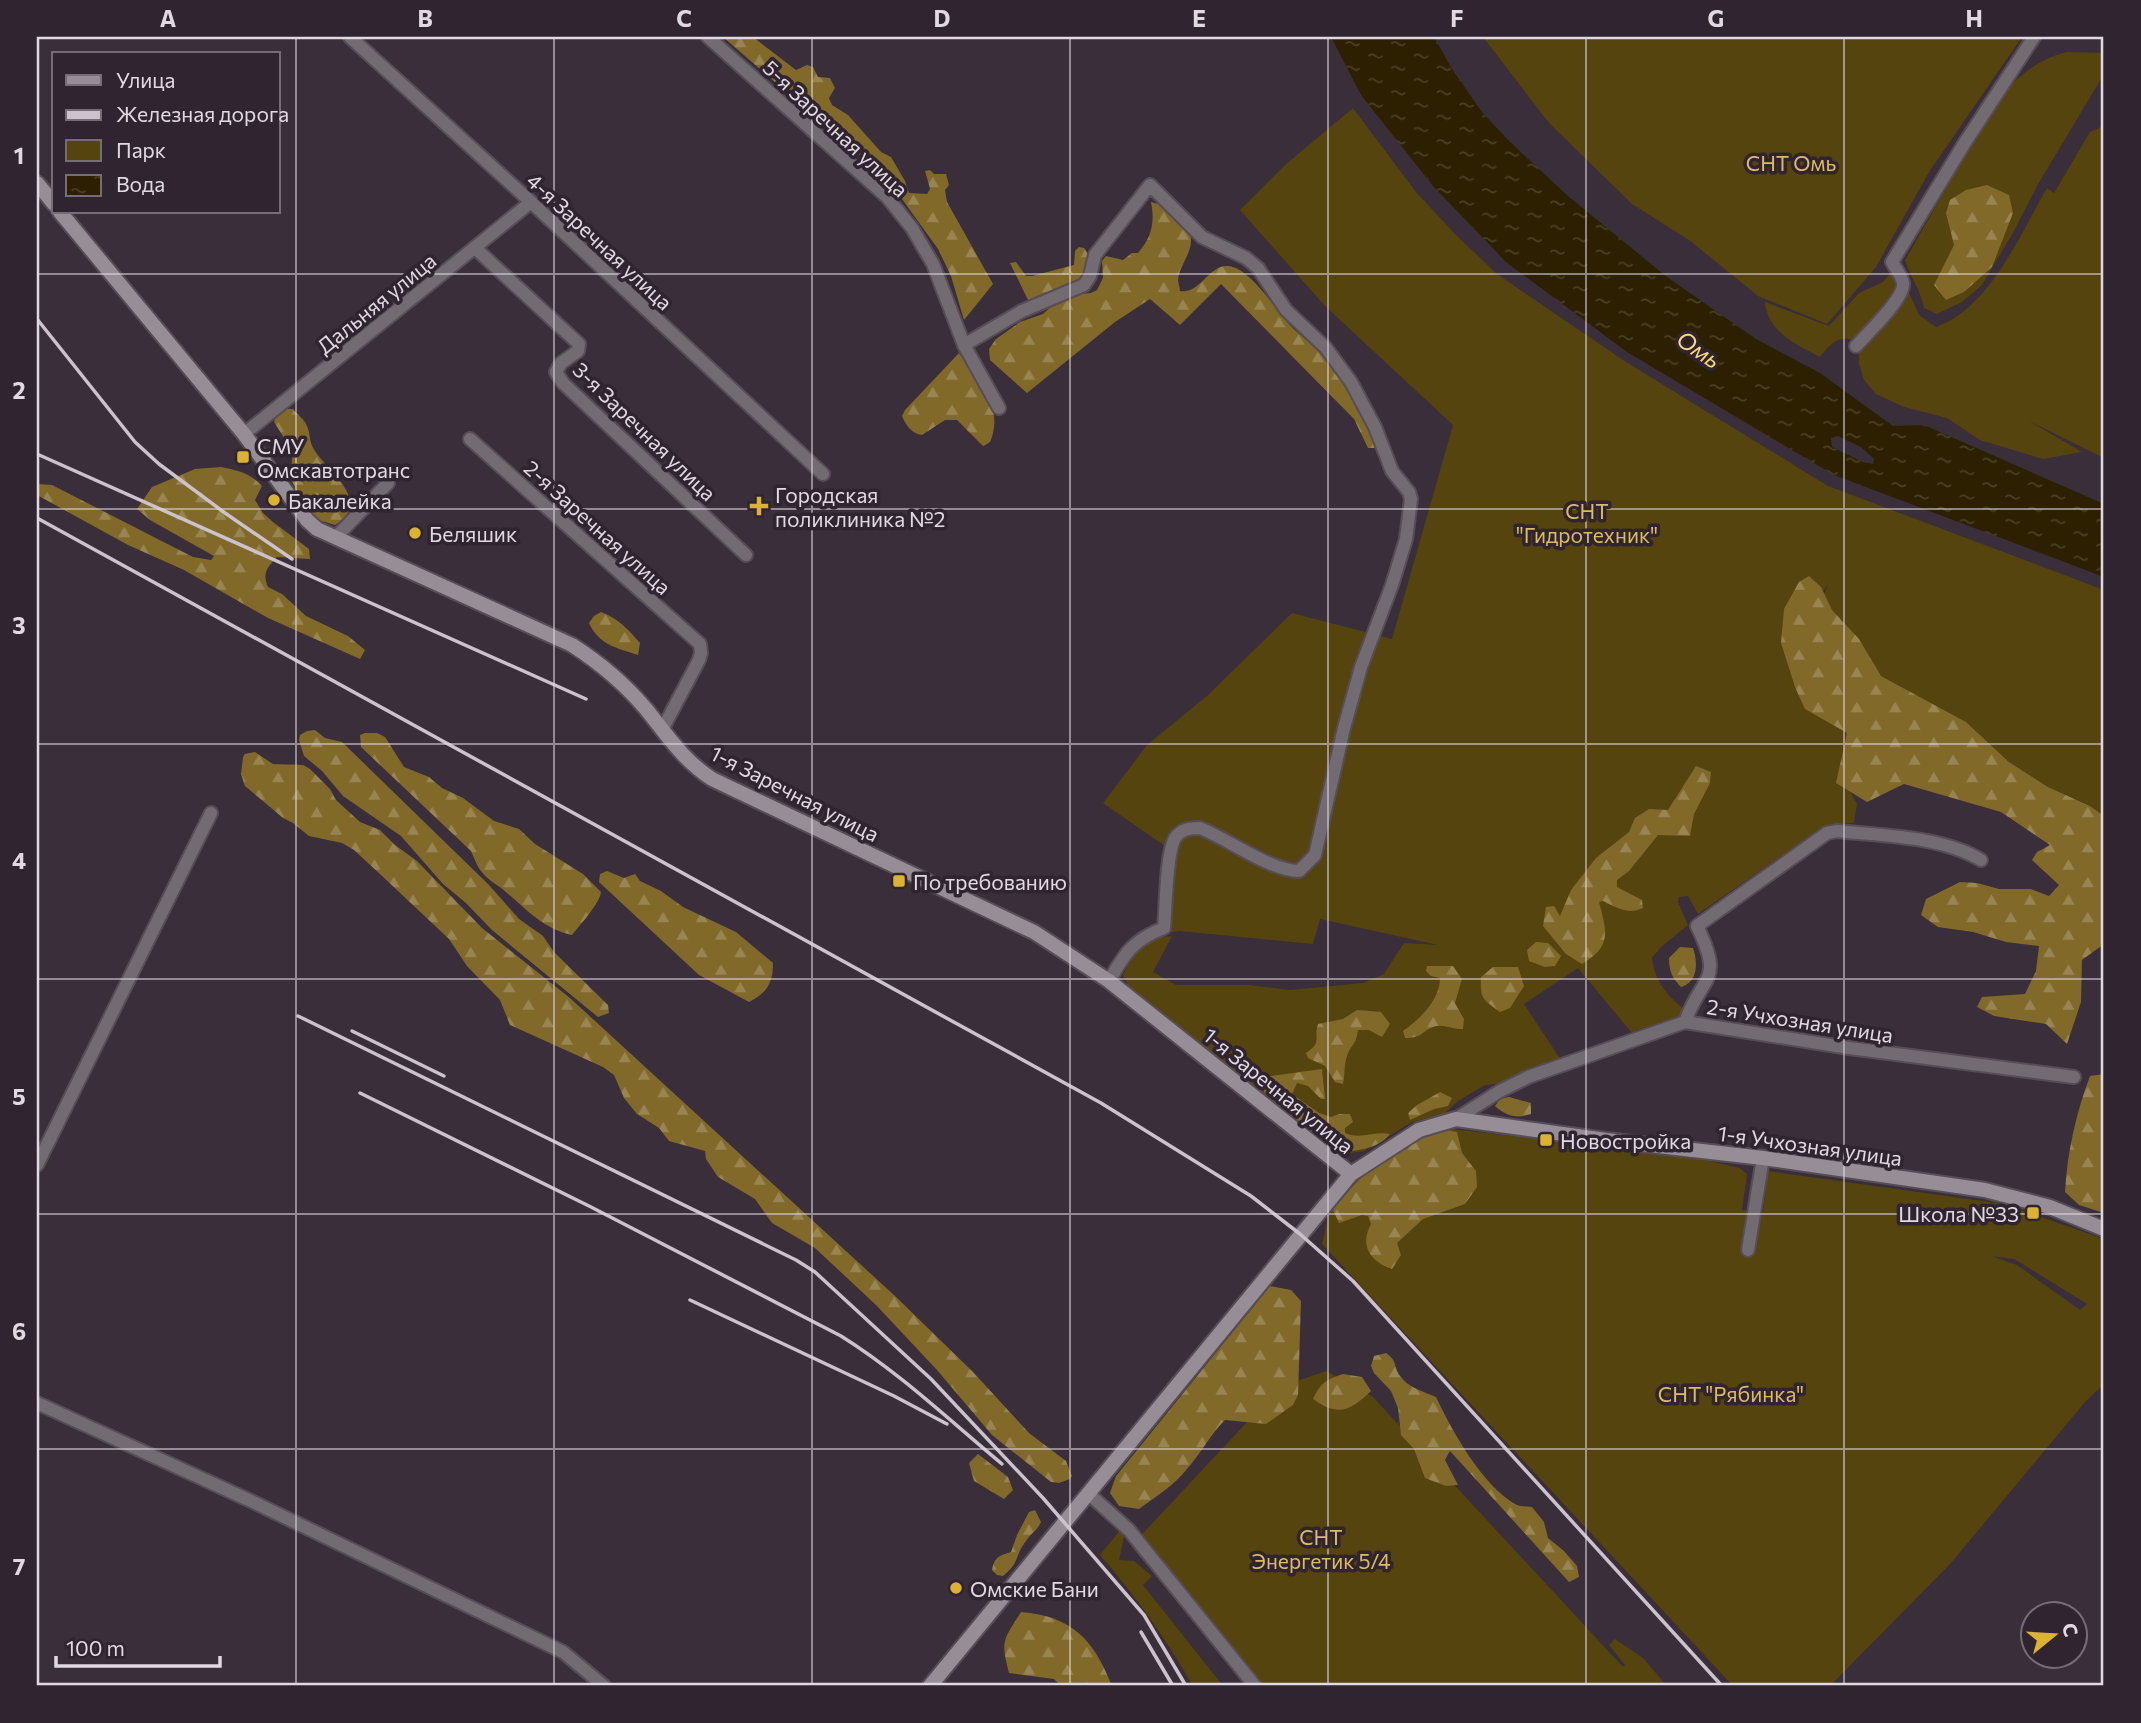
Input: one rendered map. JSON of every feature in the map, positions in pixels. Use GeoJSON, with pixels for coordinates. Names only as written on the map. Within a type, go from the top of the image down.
{"type":"FeatureCollection","features":[{"type":"Feature","properties":{"kind":"street","name":"4-я Заречная улица"},"geometry":{"type":"LineString","coordinates":[[350,37],[822,474]]}},
{"type":"Feature","properties":{"kind":"street","name":"5-я Заречная улица"},"geometry":{"type":"LineString","coordinates":[[708,37],[887,197],[912,228],[933,264],[964,345],[999,408]]}},
{"type":"Feature","properties":{"kind":"street"},"geometry":{"type":"LineString","coordinates":[[1856,346],[1877,324],[1902,289],[1903,282],[1892,262],[2034,37]]}},
{"type":"Feature","properties":{"kind":"street"},"geometry":{"type":"LineString","coordinates":[[37,183],[52,202]]}},
{"type":"Feature","properties":{"kind":"street"},"geometry":{"type":"LineString","coordinates":[[964,345],[1022,311],[1084,285],[1090,276],[1095,255],[1150,185],[1202,237],[1246,258],[1258,268],[1286,310],[1326,348],[1351,382],[1375,427],[1392,471],[1409,492],[1411,499],[1406,539],[1392,585],[1360,667],[1315,855],[1299,871],[1292,871],[1200,828],[1189,828],[1182,832],[1176,836],[1171,851],[1164,928],[1137,941],[1124,955],[1109,981]]}},
{"type":"Feature","properties":{"kind":"street","name":"Дальняя улица"},"geometry":{"type":"LineString","coordinates":[[244,434],[531,202]]}},
{"type":"Feature","properties":{"kind":"street","name":"1-я Заречная улица"},"geometry":{"type":"LineString","coordinates":[[63,214],[244,434],[307,520],[317,529],[572,645],[603,666],[626,687],[679,752],[695,768],[712,779],[1034,932],[1109,981],[1351,1174]]}},
{"type":"Feature","properties":{"kind":"street","name":"3-я Заречная улица"},"geometry":{"type":"LineString","coordinates":[[475,248],[579,344],[578,351],[557,368],[556,372],[563,383],[746,555]]}},
{"type":"Feature","properties":{"kind":"street","name":"2-я Заречная улица"},"geometry":{"type":"LineString","coordinates":[[470,439],[700,644],[699,660],[662,730]]}},
{"type":"Feature","properties":{"kind":"street"},"geometry":{"type":"LineString","coordinates":[[334,538],[388,483]]}},
{"type":"Feature","properties":{"kind":"street"},"geometry":{"type":"LineString","coordinates":[[37,1165],[211,813]]}},
{"type":"Feature","properties":{"kind":"street"},"geometry":{"type":"LineString","coordinates":[[1685,1022],[1692,1003],[1711,975],[1712,964],[1708,948],[1698,926],[1827,834],[1837,831],[1948,845],[1968,851],[1981,859]]}},
{"type":"Feature","properties":{"kind":"street","name":"2-я Учхозная улица"},"geometry":{"type":"LineString","coordinates":[[1456,1119],[1528,1077],[1685,1022],[1849,1048],[2074,1077]]}},
{"type":"Feature","properties":{"kind":"street","name":"1-я Учхозная улица"},"geometry":{"type":"LineString","coordinates":[[930,1686],[1351,1174],[1419,1129],[1456,1119],[1763,1158],[1985,1190],[2050,1206],[2104,1229]]}},
{"type":"Feature","properties":{"kind":"street"},"geometry":{"type":"LineString","coordinates":[[1748,1250],[1763,1158]]}},
{"type":"Feature","properties":{"kind":"street"},"geometry":{"type":"LineString","coordinates":[[37,1403],[251,1501],[563,1652],[604,1686]]}},
{"type":"Feature","properties":{"kind":"street"},"geometry":{"type":"LineString","coordinates":[[1089,1493],[1129,1530],[1255,1686]]}},
{"type":"Feature","properties":{"kind":"green space"},"geometry":{"type":"Polygon","coordinates":[[[723,37],[753,37],[796,70],[807,65],[813,67],[818,77],[830,78],[835,88],[829,98],[832,105],[848,115],[881,152],[891,157],[909,193],[927,194],[930,189],[925,171],[946,174],[949,185],[945,190],[947,202],[993,284],[964,320],[951,276],[938,249],[889,181],[723,37]]]}},
{"type":"Feature","properties":{"kind":"green space","name":"СНТ Омь"},"geometry":{"type":"Polygon","coordinates":[[[1483,37],[2022,37],[1929,172],[1876,267],[1827,324],[1758,296],[1689,240],[1632,204],[1549,123],[1483,37]]]}},
{"type":"Feature","properties":{"kind":"green space"},"geometry":{"type":"Polygon","coordinates":[[[2067,52],[2104,53],[2104,74],[1982,285],[1962,302],[1937,314],[1924,308],[1905,260],[1995,103],[2027,71],[2067,52]]]}},
{"type":"Feature","properties":{"kind":"green space","name":"СНТ \"Гидротехник\""},"geometry":{"type":"Polygon","coordinates":[[[1353,108],[1416,192],[1497,274],[1626,362],[1828,486],[2104,590],[2104,816],[2090,806],[2048,787],[2009,762],[1966,722],[1881,676],[1850,664],[1809,633],[1828,584],[1816,603],[1790,625],[1798,672],[1814,703],[1838,718],[1852,739],[1843,779],[1857,804],[1854,823],[1820,829],[1698,914],[1688,896],[1679,897],[1678,902],[1688,925],[1652,958],[1663,987],[1685,1010],[1681,1018],[1631,1032],[1578,968],[1524,1004],[1561,1060],[1506,1083],[1485,1085],[1458,1101],[1444,1114],[1412,1122],[1364,1151],[1346,1154],[1333,1150],[1128,986],[1123,975],[1141,947],[1153,940],[1172,936],[1153,972],[1176,985],[1248,985],[1290,990],[1363,983],[1384,974],[1404,943],[1438,945],[1320,919],[1313,944],[1179,931],[1157,934],[1165,846],[1103,803],[1147,745],[1208,695],[1292,613],[1392,639],[1453,425],[1325,306],[1240,210],[1285,165],[1353,108]]]}},
{"type":"Feature","properties":{"kind":"green space"},"geometry":{"type":"Polygon","coordinates":[[[2104,128],[2104,458],[2029,421],[2082,452],[2043,459],[1980,440],[1947,418],[1904,407],[1876,394],[1864,380],[1859,364],[1859,350],[1853,340],[1838,340],[1820,357],[1784,336],[1771,321],[1765,302],[1829,326],[1859,293],[1883,282],[1891,272],[1908,290],[1919,315],[1936,327],[1955,317],[1988,287],[2002,268],[2047,188],[2054,193],[2090,132],[2104,128]]]}},
{"type":"Feature","properties":{"kind":"green space"},"geometry":{"type":"Polygon","coordinates":[[[1987,185],[2009,195],[2013,213],[1992,267],[1964,292],[1946,300],[1934,285],[1954,245],[1946,213],[1950,200],[1966,190],[1987,185]]]}},
{"type":"Feature","properties":{"kind":"green space"},"geometry":{"type":"Polygon","coordinates":[[[1151,202],[1162,205],[1189,231],[1191,244],[1179,274],[1180,291],[1195,287],[1220,267],[1227,266],[1243,272],[1293,328],[1322,353],[1339,373],[1358,402],[1373,433],[1378,444],[1374,448],[1368,448],[1354,419],[1221,284],[1180,325],[1150,299],[1115,322],[1027,393],[990,360],[989,349],[996,339],[1020,322],[1043,314],[1056,302],[1097,290],[1103,278],[1102,261],[1106,256],[1123,260],[1132,253],[1138,253],[1151,229],[1151,202]]]}},
{"type":"Feature","properties":{"kind":"green space"},"geometry":{"type":"Polygon","coordinates":[[[1079,247],[1084,248],[1089,259],[1088,268],[1082,276],[1062,289],[1029,302],[1010,263],[1016,262],[1026,276],[1032,276],[1074,265],[1075,251],[1079,247]]]}},
{"type":"Feature","properties":{"kind":"green space"},"geometry":{"type":"Polygon","coordinates":[[[959,353],[985,391],[993,412],[991,440],[983,446],[957,420],[945,420],[922,435],[909,428],[902,416],[959,353]]]}},
{"type":"Feature","properties":{"kind":"green space"},"geometry":{"type":"Polygon","coordinates":[[[284,409],[293,409],[305,422],[315,451],[338,478],[349,497],[350,506],[346,516],[335,525],[318,520],[302,503],[290,477],[293,452],[274,422],[276,414],[284,409]]]}},
{"type":"Feature","properties":{"kind":"green space"},"geometry":{"type":"Polygon","coordinates":[[[221,467],[243,473],[262,486],[255,500],[263,513],[309,549],[310,559],[277,557],[266,571],[268,587],[282,594],[306,616],[348,636],[365,650],[360,659],[268,618],[184,570],[128,545],[37,495],[37,484],[52,485],[193,557],[211,560],[214,556],[150,520],[137,509],[152,487],[195,469],[221,467]]]}},
{"type":"Feature","properties":{"kind":"green space"},"geometry":{"type":"Polygon","coordinates":[[[1809,576],[1821,587],[1832,610],[1859,639],[1881,676],[1966,722],[2009,762],[2048,787],[2090,806],[2104,816],[2104,944],[2082,960],[2081,1002],[2067,1044],[2046,1024],[1994,1016],[1977,1007],[1982,997],[2025,994],[2036,971],[2039,946],[2006,942],[1973,932],[1938,927],[1921,915],[1926,899],[1960,882],[1999,889],[2031,889],[2049,896],[2059,885],[2032,860],[2037,852],[2050,845],[2001,812],[1904,784],[1867,802],[1836,783],[1847,733],[1805,709],[1781,643],[1784,609],[1799,582],[1809,576]]]}},
{"type":"Feature","properties":{"kind":"green space"},"geometry":{"type":"Polygon","coordinates":[[[601,612],[623,625],[640,643],[638,655],[609,645],[598,636],[589,623],[601,612]]]}},
{"type":"Feature","properties":{"kind":"green space"},"geometry":{"type":"Polygon","coordinates":[[[315,730],[325,738],[342,742],[488,884],[519,919],[543,936],[554,952],[608,1005],[609,1013],[598,1017],[492,930],[443,884],[401,836],[343,796],[322,771],[304,756],[300,735],[315,730]]]}},
{"type":"Feature","properties":{"kind":"green space"},"geometry":{"type":"Polygon","coordinates":[[[377,733],[385,737],[404,767],[429,777],[494,821],[519,829],[535,844],[583,874],[601,892],[593,908],[572,935],[545,924],[487,878],[478,867],[471,851],[361,747],[360,735],[377,733]]]}},
{"type":"Feature","properties":{"kind":"green space"},"geometry":{"type":"Polygon","coordinates":[[[255,752],[273,764],[303,765],[310,769],[330,789],[336,800],[360,822],[380,830],[417,861],[482,928],[570,998],[895,1296],[973,1372],[1029,1433],[1066,1461],[1072,1476],[1070,1479],[1059,1483],[1051,1482],[992,1435],[937,1370],[876,1305],[815,1248],[772,1223],[755,1199],[718,1177],[706,1159],[705,1151],[669,1141],[659,1128],[637,1114],[624,1098],[614,1075],[603,1067],[510,1025],[500,1000],[467,966],[449,939],[354,850],[342,843],[309,836],[245,786],[241,774],[243,757],[255,752]]]}},
{"type":"Feature","properties":{"kind":"green space"},"geometry":{"type":"Polygon","coordinates":[[[1696,766],[1711,772],[1710,783],[1694,814],[1690,836],[1658,835],[1629,871],[1617,880],[1617,887],[1642,900],[1643,908],[1627,911],[1603,901],[1599,902],[1605,930],[1603,945],[1582,964],[1566,954],[1543,926],[1546,907],[1554,906],[1560,916],[1571,890],[1596,858],[1629,832],[1635,818],[1649,809],[1668,810],[1696,766]]]}},
{"type":"Feature","properties":{"kind":"green space"},"geometry":{"type":"Polygon","coordinates":[[[607,871],[624,878],[635,874],[640,881],[661,891],[683,907],[736,932],[773,963],[768,987],[749,1002],[699,975],[599,882],[600,874],[607,871]]]}},
{"type":"Feature","properties":{"kind":"green space"},"geometry":{"type":"Polygon","coordinates":[[[1536,942],[1548,943],[1561,956],[1555,966],[1545,967],[1529,961],[1527,950],[1536,942]]]}},
{"type":"Feature","properties":{"kind":"green space"},"geometry":{"type":"Polygon","coordinates":[[[1680,947],[1693,948],[1696,960],[1694,976],[1687,985],[1681,987],[1672,974],[1669,958],[1680,947]]]}},
{"type":"Feature","properties":{"kind":"green space"},"geometry":{"type":"Polygon","coordinates":[[[1427,966],[1453,966],[1462,979],[1455,1003],[1464,1019],[1463,1029],[1437,1026],[1418,1036],[1405,1038],[1403,1031],[1428,1008],[1437,994],[1440,978],[1431,976],[1426,971],[1427,966]]]}},
{"type":"Feature","properties":{"kind":"green space"},"geometry":{"type":"Polygon","coordinates":[[[1493,967],[1518,967],[1524,986],[1510,1008],[1500,1012],[1486,1001],[1481,990],[1481,977],[1493,967]]]}},
{"type":"Feature","properties":{"kind":"green space"},"geometry":{"type":"Polygon","coordinates":[[[1357,1010],[1381,1012],[1390,1024],[1382,1037],[1369,1030],[1358,1030],[1346,1059],[1343,1084],[1335,1082],[1325,1066],[1308,1058],[1306,1053],[1316,1043],[1318,1024],[1343,1019],[1357,1010]]]}},
{"type":"Feature","properties":{"kind":"green space"},"geometry":{"type":"Polygon","coordinates":[[[1322,1069],[1325,1099],[1321,1099],[1308,1086],[1297,1083],[1292,1094],[1319,1113],[1331,1117],[1350,1114],[1353,1122],[1345,1128],[1345,1133],[1356,1136],[1390,1134],[1386,1139],[1367,1148],[1339,1151],[1265,1096],[1263,1084],[1271,1076],[1322,1069]]]}},
{"type":"Feature","properties":{"kind":"green space"},"geometry":{"type":"Polygon","coordinates":[[[2104,1074],[2104,1213],[2079,1205],[2065,1192],[2070,1148],[2085,1090],[2090,1076],[2104,1074]]]}},
{"type":"Feature","properties":{"kind":"green space"},"geometry":{"type":"Polygon","coordinates":[[[1440,1092],[1452,1098],[1448,1106],[1410,1120],[1408,1113],[1440,1092]]]}},
{"type":"Feature","properties":{"kind":"green space"},"geometry":{"type":"Polygon","coordinates":[[[1509,1097],[1531,1103],[1531,1114],[1512,1116],[1495,1106],[1500,1099],[1509,1097]]]}},
{"type":"Feature","properties":{"kind":"green space","name":"СНТ \"Рябинка\""},"geometry":{"type":"Polygon","coordinates":[[[1444,1128],[1696,1158],[1740,1168],[1747,1174],[1742,1210],[1763,1212],[1768,1171],[2004,1204],[2104,1240],[2104,1384],[2085,1402],[1951,1563],[1830,1686],[1733,1686],[1322,1244],[1330,1210],[1366,1167],[1444,1128]],[[1991,1256],[2017,1265],[2080,1310],[2087,1304],[2014,1259],[1991,1256]]]}},
{"type":"Feature","properties":{"kind":"green space"},"geometry":{"type":"Polygon","coordinates":[[[1441,1129],[1457,1132],[1462,1153],[1476,1171],[1477,1187],[1465,1204],[1423,1219],[1397,1243],[1401,1255],[1392,1269],[1378,1262],[1369,1252],[1366,1239],[1371,1224],[1368,1216],[1362,1215],[1339,1223],[1333,1210],[1355,1184],[1394,1151],[1441,1129]]]}},
{"type":"Feature","properties":{"kind":"green space"},"geometry":{"type":"Polygon","coordinates":[[[1270,1286],[1291,1290],[1301,1301],[1298,1395],[1293,1405],[1266,1424],[1225,1420],[1171,1486],[1139,1509],[1119,1506],[1110,1493],[1116,1476],[1270,1286]]]}},
{"type":"Feature","properties":{"kind":"green space"},"geometry":{"type":"Polygon","coordinates":[[[1386,1353],[1404,1381],[1436,1397],[1459,1441],[1491,1484],[1515,1504],[1532,1507],[1544,1522],[1548,1538],[1577,1566],[1579,1577],[1569,1582],[1450,1451],[1445,1460],[1458,1485],[1446,1486],[1425,1478],[1414,1449],[1401,1435],[1398,1408],[1391,1391],[1371,1366],[1374,1356],[1386,1353]]]}},
{"type":"Feature","properties":{"kind":"green space","name":"СНТ Энергетик 5/4"},"geometry":{"type":"Polygon","coordinates":[[[1326,1371],[1372,1396],[1623,1667],[1625,1665],[1609,1645],[1615,1639],[1643,1658],[1667,1686],[1247,1686],[1131,1546],[1264,1404],[1294,1382],[1326,1371]]]}},
{"type":"Feature","properties":{"kind":"green space"},"geometry":{"type":"Polygon","coordinates":[[[1343,1374],[1362,1377],[1371,1391],[1350,1407],[1337,1410],[1313,1399],[1324,1383],[1343,1374]]]}},
{"type":"Feature","properties":{"kind":"green space"},"geometry":{"type":"Polygon","coordinates":[[[978,1454],[1008,1477],[1013,1490],[1004,1499],[974,1481],[969,1463],[978,1454]]]}},
{"type":"Feature","properties":{"kind":"green space"},"geometry":{"type":"Polygon","coordinates":[[[1035,1510],[1041,1522],[1028,1538],[1012,1567],[1003,1576],[997,1575],[992,1570],[996,1559],[1011,1552],[1029,1512],[1035,1510]]]}},
{"type":"Feature","properties":{"kind":"green space"},"geometry":{"type":"Polygon","coordinates":[[[1121,1529],[1124,1537],[1119,1560],[1134,1561],[1152,1576],[1143,1585],[1223,1686],[1193,1686],[1150,1618],[1100,1555],[1121,1529]]]}},
{"type":"Feature","properties":{"kind":"green space"},"geometry":{"type":"Polygon","coordinates":[[[1021,1612],[1054,1619],[1079,1633],[1089,1643],[1112,1686],[1061,1686],[1054,1679],[1009,1673],[1005,1640],[1021,1612]]]}},
{"type":"Feature","properties":{"kind":"water","name":"Омь"},"geometry":{"type":"Polygon","coordinates":[[[1331,37],[1434,37],[1482,112],[1509,141],[1568,196],[1667,277],[1756,339],[1820,373],[1893,426],[1924,425],[2104,504],[2104,577],[1834,475],[1627,352],[1507,263],[1433,186],[1361,95],[1331,37]],[[1838,436],[1831,438],[1832,447],[1873,464],[1874,459],[1861,447],[1838,436]]]}},
{"type":"Feature","properties":{"kind":"railway"},"geometry":{"type":"LineString","coordinates":[[37,319],[135,442],[159,464],[292,559]]}},
{"type":"Feature","properties":{"kind":"railway"},"geometry":{"type":"LineString","coordinates":[[37,454],[586,699]]}},
{"type":"Feature","properties":{"kind":"railway"},"geometry":{"type":"LineString","coordinates":[[37,518],[1101,1103],[1251,1196],[1300,1234],[1353,1281],[1722,1686]]}},
{"type":"Feature","properties":{"kind":"railway"},"geometry":{"type":"LineString","coordinates":[[298,1016],[796,1260],[815,1272],[931,1379],[1043,1498],[1144,1615],[1186,1686]]}},
{"type":"Feature","properties":{"kind":"railway"},"geometry":{"type":"LineString","coordinates":[[352,1031],[444,1076]]}},
{"type":"Feature","properties":{"kind":"railway"},"geometry":{"type":"LineString","coordinates":[[360,1093],[591,1207],[841,1336],[904,1381],[1002,1464]]}},
{"type":"Feature","properties":{"kind":"railway"},"geometry":{"type":"LineString","coordinates":[[690,1300],[894,1396],[947,1424]]}},
{"type":"Feature","properties":{"kind":"railway"},"geometry":{"type":"LineString","coordinates":[[1141,1632],[1173,1686]]}},
{"type":"Feature","properties":{"kind":"place","name":"СМУ Омскавтотранс"},"geometry":{"type":"Point","coordinates":[243,457]}},
{"type":"Feature","properties":{"kind":"place","name":"Бакалейка"},"geometry":{"type":"Point","coordinates":[274,500]}},
{"type":"Feature","properties":{"kind":"place","name":"Городская поликлиника №2"},"geometry":{"type":"Point","coordinates":[759,506]}},
{"type":"Feature","properties":{"kind":"place","name":"Беляшик"},"geometry":{"type":"Point","coordinates":[415,533]}},
{"type":"Feature","properties":{"kind":"place","name":"По требованию"},"geometry":{"type":"Point","coordinates":[899,881]}},
{"type":"Feature","properties":{"kind":"place","name":"Новостройка"},"geometry":{"type":"Point","coordinates":[1546,1140]}},
{"type":"Feature","properties":{"kind":"place","name":"Школа №33"},"geometry":{"type":"Point","coordinates":[2033,1213]}},
{"type":"Feature","properties":{"kind":"place","name":"Омские Бани"},"geometry":{"type":"Point","coordinates":[956,1588]}}]}
